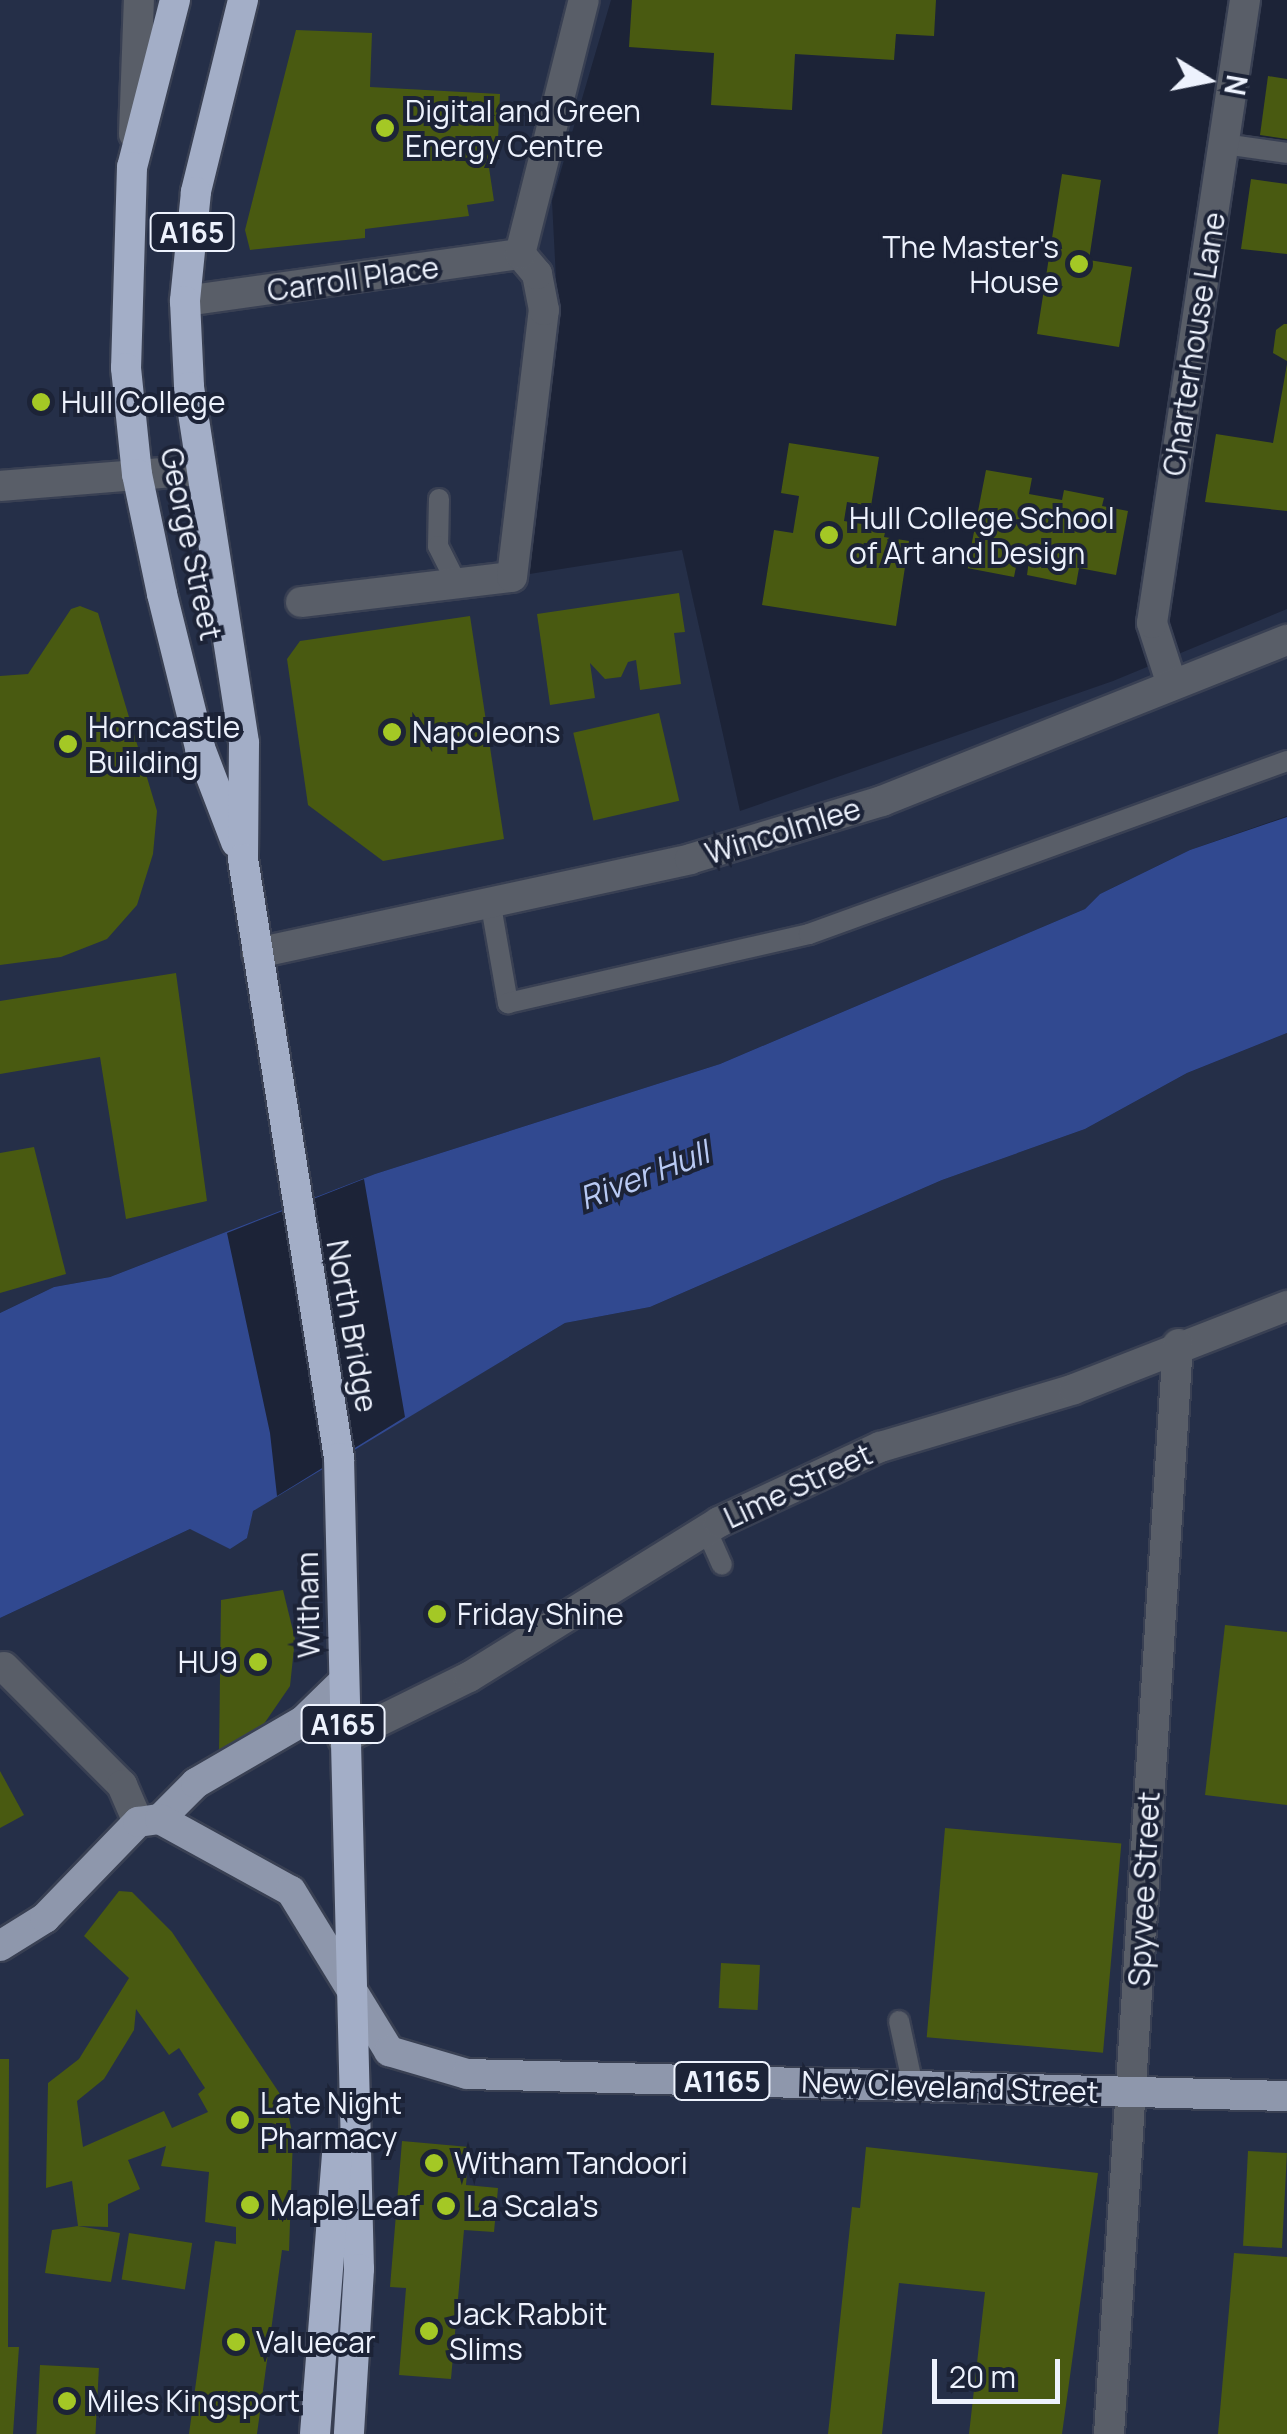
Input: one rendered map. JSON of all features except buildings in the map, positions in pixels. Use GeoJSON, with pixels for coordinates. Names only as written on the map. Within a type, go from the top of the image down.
{"type":"FeatureCollection","features":[{"type":"Feature","properties":{"kind":"highway","name":"George Street"},"geometry":{"type":"LineString","coordinates":[[175,0],[132,167],[124,293],[136,474],[200,748],[242,858]]}},
{"type":"Feature","properties":{"kind":"highway","name":"George Street"},"geometry":{"type":"LineString","coordinates":[[243,0],[196,192],[185,301],[201,470],[244,743],[242,858],[296,1206]]}},
{"type":"Feature","properties":{"kind":"highway","name":"North Bridge"},"geometry":{"type":"LineString","coordinates":[[296,1206],[339,1458]]}},
{"type":"Feature","properties":{"kind":"highway","name":"Witham"},"geometry":{"type":"LineString","coordinates":[[339,1458],[348,1991],[359,2269],[349,2434]]}},
{"type":"Feature","properties":{"kind":"highway","name":"Witham"},"geometry":{"type":"LineString","coordinates":[[315,2434],[348,1991]]}},
{"type":"Feature","properties":{"kind":"main road"},"geometry":{"type":"LineString","coordinates":[[0,1946],[45,1918],[196,1783],[302,1721],[344,1681]]}},
{"type":"Feature","properties":{"kind":"main road","name":"A1165"},"geometry":{"type":"LineString","coordinates":[[149,1821],[291,1891],[348,1991]]}},
{"type":"Feature","properties":{"kind":"main road","name":"New Cleveland Street"},"geometry":{"type":"LineString","coordinates":[[348,1991],[388,2051],[467,2074],[1287,2096]]}},
{"type":"Feature","properties":{"kind":"street"},"geometry":{"type":"LineString","coordinates":[[132,167],[140,0]]}},
{"type":"Feature","properties":{"kind":"street"},"geometry":{"type":"LineString","coordinates":[[301,602],[512,578],[544,310],[537,274],[520,254],[584,0]]}},
{"type":"Feature","properties":{"kind":"street","name":"Charterhouse Lane"},"geometry":{"type":"LineString","coordinates":[[1172,685],[1152,624],[1245,0]]}},
{"type":"Feature","properties":{"kind":"street","name":"Carroll Place"},"geometry":{"type":"LineString","coordinates":[[185,301],[520,254]]}},
{"type":"Feature","properties":{"kind":"street"},"geometry":{"type":"LineString","coordinates":[[0,486],[201,470]]}},
{"type":"Feature","properties":{"kind":"street","name":"Wincolmlee"},"geometry":{"type":"LineString","coordinates":[[257,953],[690,859],[882,801],[1287,640]]}},
{"type":"Feature","properties":{"kind":"street","name":"Lime Street"},"geometry":{"type":"LineString","coordinates":[[343,1739],[469,1677],[706,1530],[880,1447],[1074,1390],[1178,1344],[1287,1306]]}},
{"type":"Feature","properties":{"kind":"street","name":"Spyvee Street"},"geometry":{"type":"LineString","coordinates":[[1108,2434],[1178,1344]]}},
{"type":"Feature","properties":{"kind":"street"},"geometry":{"type":"LineString","coordinates":[[4,1667],[122,1785],[149,1821]]}},
{"type":"Feature","properties":{"kind":"lane"},"geometry":{"type":"LineString","coordinates":[[1224,144],[1287,152]]}},
{"type":"Feature","properties":{"kind":"lane"},"geometry":{"type":"LineString","coordinates":[[440,499],[438,546],[457,584]]}},
{"type":"Feature","properties":{"kind":"lane"},"geometry":{"type":"LineString","coordinates":[[490,900],[508,1003],[809,934],[1287,762]]}},
{"type":"Feature","properties":{"kind":"lane"},"geometry":{"type":"LineString","coordinates":[[706,1530],[722,1564]]}},
{"type":"Feature","properties":{"kind":"lane"},"geometry":{"type":"LineString","coordinates":[[899,2021],[912,2086]]}},
{"type":"Feature","properties":{"kind":"shaded area"},"geometry":{"type":"Polygon","coordinates":[[[0,0],[611,0],[552,201],[557,298],[523,575],[682,550],[740,811],[1113,681],[1287,609],[1287,816],[1190,850],[1100,894],[1085,909],[720,1064],[375,1174],[110,1277],[54,1287],[0,1313],[0,0]]]}},
{"type":"Feature","properties":{"kind":"shaded area"},"geometry":{"type":"Polygon","coordinates":[[[1287,1033],[1287,2434],[0,2434],[0,1618],[190,1529],[247,1538],[252,1511],[565,1323],[650,1307],[942,1180],[1085,1129],[1187,1073],[1287,1033]]]}},
{"type":"Feature","properties":{"kind":"water","name":"River Hull"},"geometry":{"type":"Polygon","coordinates":[[[1287,817],[1287,1033],[1187,1073],[1085,1129],[942,1180],[650,1307],[565,1323],[253,1511],[247,1538],[230,1549],[190,1529],[0,1618],[0,1313],[54,1287],[110,1277],[375,1174],[720,1064],[1085,909],[1100,894],[1190,850],[1287,817]]]}},
{"type":"Feature","properties":{"kind":"pier"},"geometry":{"type":"Polygon","coordinates":[[[364,1179],[405,1417],[277,1496],[270,1433],[227,1233],[364,1179]]]}},
{"type":"Feature","properties":{"kind":"place","name":"Digital and Green Energy Centre"},"geometry":{"type":"Point","coordinates":[385,128]}},
{"type":"Feature","properties":{"kind":"place","name":"The Master's House"},"geometry":{"type":"Point","coordinates":[1079,264]}},
{"type":"Feature","properties":{"kind":"place","name":"Hull College"},"geometry":{"type":"Point","coordinates":[41,402]}},
{"type":"Feature","properties":{"kind":"place","name":"Hull College School of Art and Design"},"geometry":{"type":"Point","coordinates":[829,535]}},
{"type":"Feature","properties":{"kind":"place","name":"Napoleons"},"geometry":{"type":"Point","coordinates":[392,732]}},
{"type":"Feature","properties":{"kind":"place","name":"Horncastle Building"},"geometry":{"type":"Point","coordinates":[68,744]}},
{"type":"Feature","properties":{"kind":"place","name":"Friday Shine"},"geometry":{"type":"Point","coordinates":[437,1614]}},
{"type":"Feature","properties":{"kind":"place","name":"HU9"},"geometry":{"type":"Point","coordinates":[258,1662]}},
{"type":"Feature","properties":{"kind":"place","name":"Late Night Pharmacy"},"geometry":{"type":"Point","coordinates":[240,2120]}},
{"type":"Feature","properties":{"kind":"place","name":"Witham Tandoori"},"geometry":{"type":"Point","coordinates":[434,2163]}},
{"type":"Feature","properties":{"kind":"place","name":"Maple Leaf"},"geometry":{"type":"Point","coordinates":[250,2205]}},
{"type":"Feature","properties":{"kind":"place","name":"La Scala's"},"geometry":{"type":"Point","coordinates":[446,2206]}},
{"type":"Feature","properties":{"kind":"place","name":"Jack Rabbit Slims"},"geometry":{"type":"Point","coordinates":[429,2331]}},
{"type":"Feature","properties":{"kind":"place","name":"Valuecar"},"geometry":{"type":"Point","coordinates":[236,2342]}},
{"type":"Feature","properties":{"kind":"place","name":"Miles Kingsport"},"geometry":{"type":"Point","coordinates":[67,2401]}}]}
